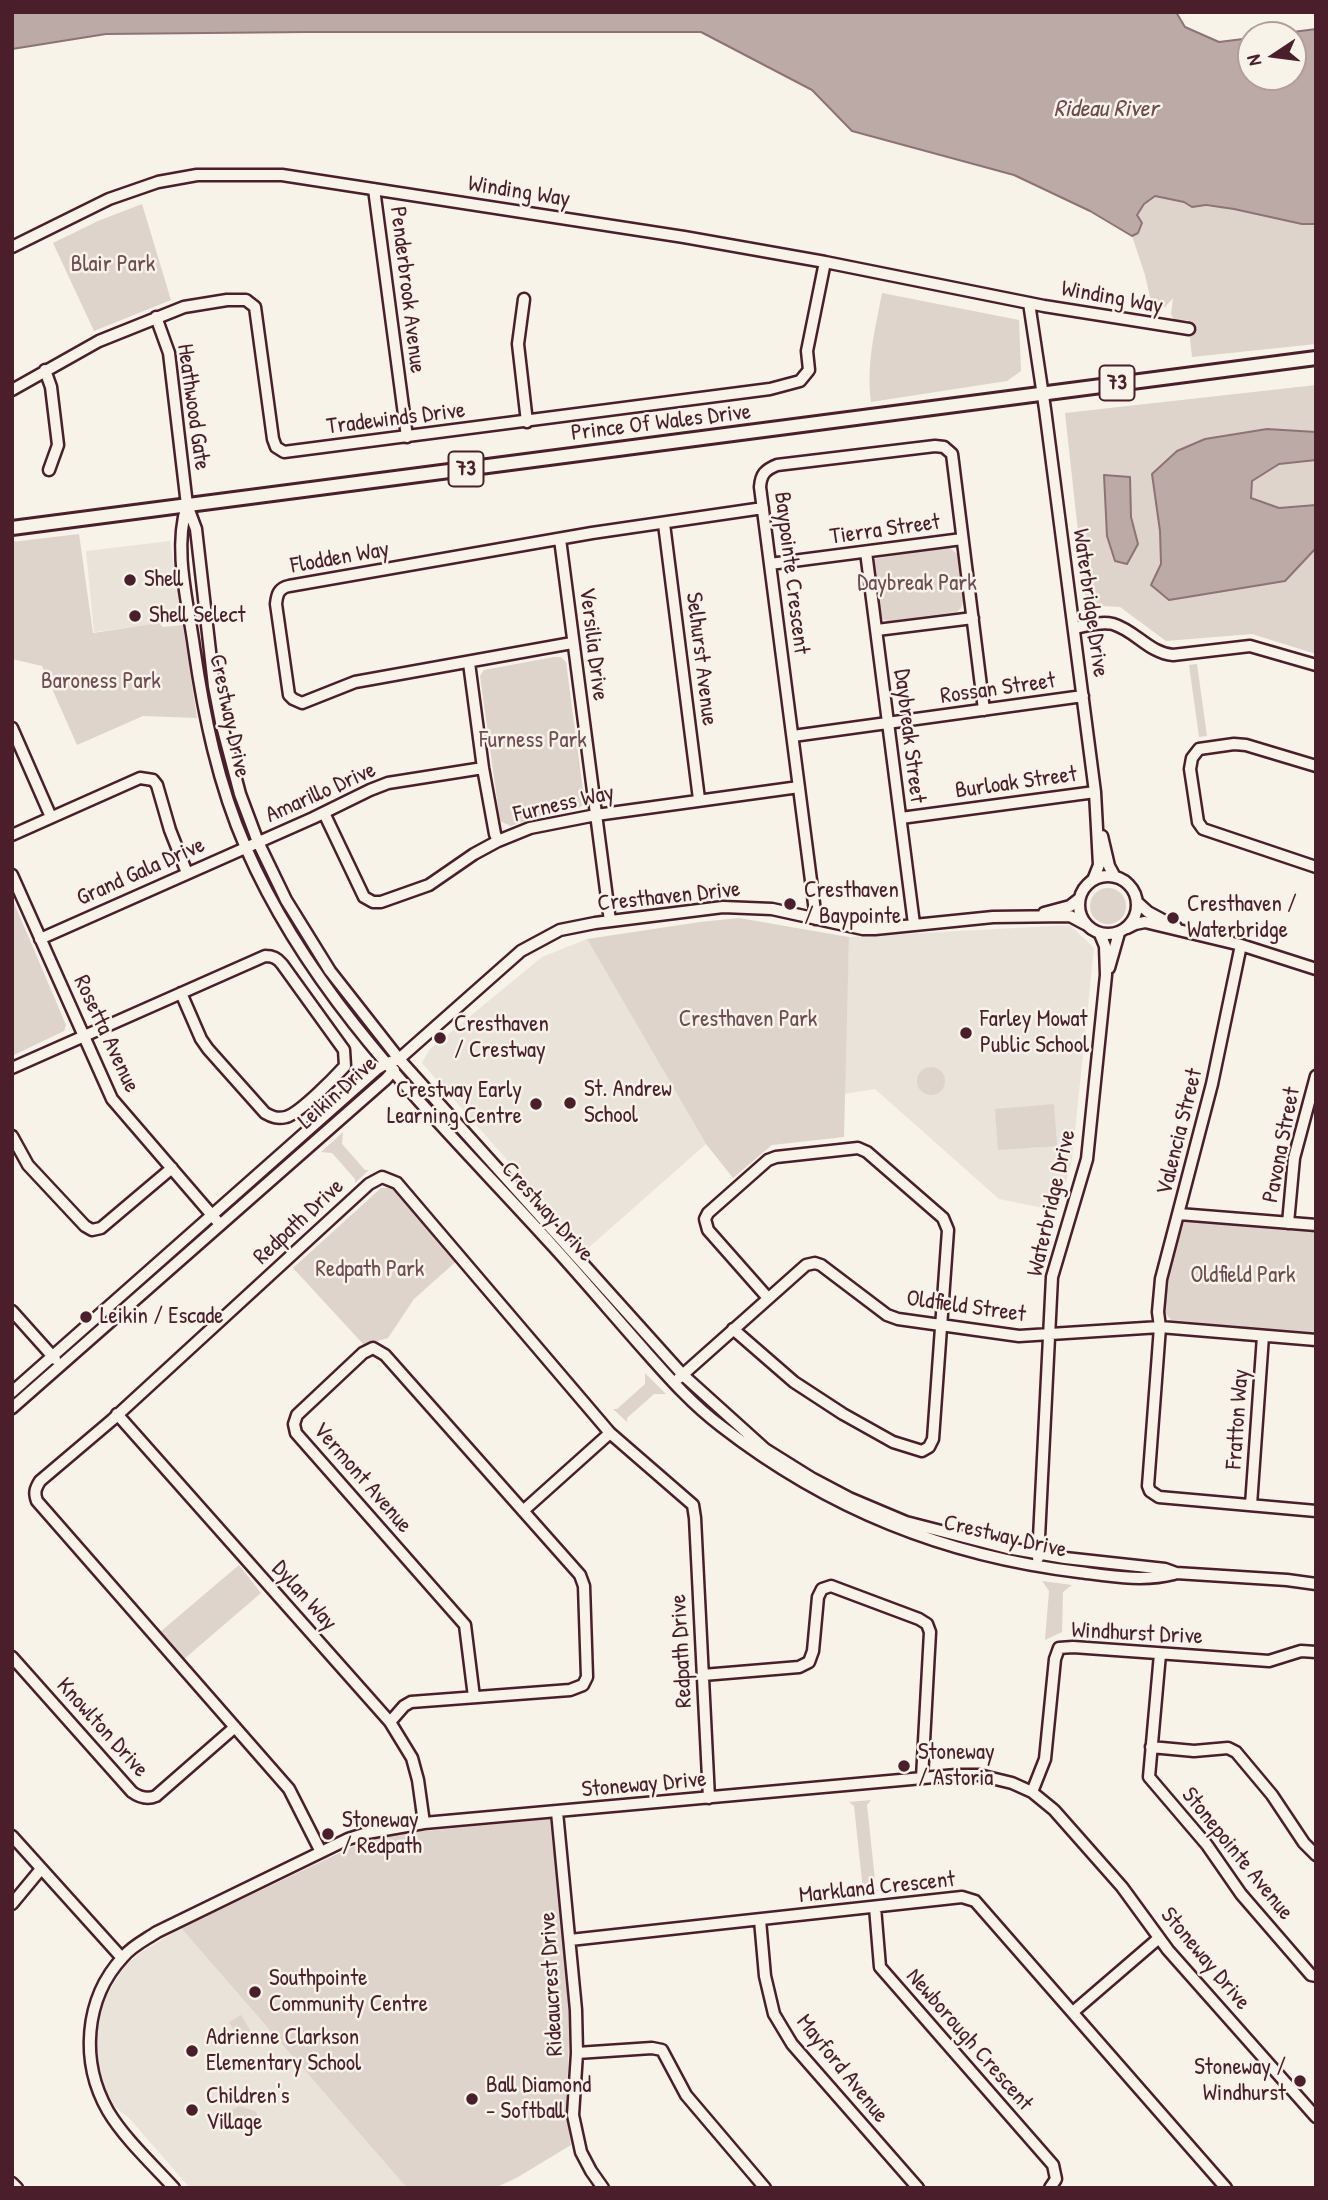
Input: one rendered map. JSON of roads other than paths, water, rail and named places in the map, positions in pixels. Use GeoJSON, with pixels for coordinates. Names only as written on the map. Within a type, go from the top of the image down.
{"type":"FeatureCollection","features":[{"type":"Feature","properties":{"kind":"main road","name":"Prince Of Wales Drive"},"geometry":{"type":"LineString","coordinates":[[12,528],[1316,358]]}},
{"type":"Feature","properties":{"kind":"street","name":"Winding Way"},"geometry":{"type":"LineString","coordinates":[[12,247],[109,199],[158,182],[197,175],[282,175],[684,237],[1030,303],[1189,330]]}},
{"type":"Feature","properties":{"kind":"street","name":"Penderbrook Avenue"},"geometry":{"type":"LineString","coordinates":[[374,190],[407,437]]}},
{"type":"Feature","properties":{"kind":"street","name":"Tradewinds Drive"},"geometry":{"type":"LineString","coordinates":[[12,390],[99,341],[156,317],[184,307],[227,300],[246,300],[255,307],[273,439],[276,447],[284,452],[770,389],[800,381],[809,370],[807,351],[825,262]]}},
{"type":"Feature","properties":{"kind":"street"},"geometry":{"type":"LineString","coordinates":[[524,299],[518,344],[527,422]]}},
{"type":"Feature","properties":{"kind":"street","name":"Winding Way"},"geometry":{"type":"LineString","coordinates":[[1030,303],[1043,394]]}},
{"type":"Feature","properties":{"kind":"street","name":"Heathwood Gate"},"geometry":{"type":"LineString","coordinates":[[156,317],[170,353],[187,505]]}},
{"type":"Feature","properties":{"kind":"street"},"geometry":{"type":"LineString","coordinates":[[45,370],[51,387],[58,445],[49,470]]}},
{"type":"Feature","properties":{"kind":"street","name":"Waterbridge Drive"},"geometry":{"type":"LineString","coordinates":[[1043,394],[1095,792],[1099,865],[1093,880]]}},
{"type":"Feature","properties":{"kind":"street","name":"Baypointe Crescent"},"geometry":{"type":"LineString","coordinates":[[816,919],[760,487],[765,470],[777,465],[934,446],[944,447],[952,454],[984,710]]}},
{"type":"Feature","properties":{"kind":"street","name":"Crestway Drive"},"geometry":{"type":"LineString","coordinates":[[187,505],[196,530],[214,686],[221,722],[240,794],[258,842],[286,900],[330,971],[399,1059],[683,1375],[765,1449],[849,1498],[906,1522],[987,1544],[1065,1558],[1165,1569],[1176,1573]]}},
{"type":"Feature","properties":{"kind":"street","name":"Crestway Drive"},"geometry":{"type":"LineString","coordinates":[[187,505],[181,524],[183,565],[203,705],[226,795],[246,847],[277,911],[309,964],[384,1064],[554,1247],[674,1383],[724,1429],[817,1490],[905,1532],[954,1547],[1037,1566],[1113,1576],[1144,1578],[1176,1573],[1316,1584]]}},
{"type":"Feature","properties":{"kind":"street","name":"Flodden Way"},"geometry":{"type":"LineString","coordinates":[[572,643],[355,682],[306,702],[297,702],[289,695],[277,595],[284,587],[289,586],[560,539],[763,508]]}},
{"type":"Feature","properties":{"kind":"street","name":"Selhurst Avenue"},"geometry":{"type":"LineString","coordinates":[[664,524],[699,799]]}},
{"type":"Feature","properties":{"kind":"street","name":"Versilia Drive"},"geometry":{"type":"LineString","coordinates":[[560,539],[611,921]]}},
{"type":"Feature","properties":{"kind":"street","name":"Tierra Street"},"geometry":{"type":"LineString","coordinates":[[770,564],[962,539]]}},
{"type":"Feature","properties":{"kind":"street","name":"Daybreak Street"},"geometry":{"type":"LineString","coordinates":[[866,552],[914,924]]}},
{"type":"Feature","properties":{"kind":"street"},"geometry":{"type":"LineString","coordinates":[[877,630],[973,618]]}},
{"type":"Feature","properties":{"kind":"street"},"geometry":{"type":"LineString","coordinates":[[1074,628],[1112,624],[1162,654],[1250,646],[1316,665]]}},
{"type":"Feature","properties":{"kind":"street"},"geometry":{"type":"LineString","coordinates":[[469,663],[483,768],[498,841]]}},
{"type":"Feature","properties":{"kind":"street","name":"Rossan Street"},"geometry":{"type":"LineString","coordinates":[[793,736],[1083,696]]}},
{"type":"Feature","properties":{"kind":"street"},"geometry":{"type":"LineString","coordinates":[[12,728],[51,817]]}},
{"type":"Feature","properties":{"kind":"street"},"geometry":{"type":"LineString","coordinates":[[1316,766],[1234,744],[1199,749],[1192,758],[1190,769],[1198,822],[1203,829],[1316,867]]}},
{"type":"Feature","properties":{"kind":"street","name":"Amarillo Drive"},"geometry":{"type":"LineString","coordinates":[[258,842],[388,783],[483,768]]}},
{"type":"Feature","properties":{"kind":"street"},"geometry":{"type":"LineString","coordinates":[[12,835],[140,778],[153,780],[187,873]]}},
{"type":"Feature","properties":{"kind":"street","name":"Furness Way"},"geometry":{"type":"LineString","coordinates":[[324,813],[364,897],[373,902],[382,902],[429,885],[474,854],[530,828],[699,799],[799,787]]}},
{"type":"Feature","properties":{"kind":"street","name":"Burloak Street"},"geometry":{"type":"LineString","coordinates":[[901,818],[1095,792]]}},
{"type":"Feature","properties":{"kind":"street","name":"Waterbridge Drive"},"geometry":{"type":"LineString","coordinates":[[1097,818],[1109,866],[1115,877]]}},
{"type":"Feature","properties":{"kind":"street","name":"Grand Gala Drive"},"geometry":{"type":"LineString","coordinates":[[40,939],[258,842]]}},
{"type":"Feature","properties":{"kind":"street","name":"Rosetta Avenue"},"geometry":{"type":"LineString","coordinates":[[12,876],[112,1099],[216,1220]]}},
{"type":"Feature","properties":{"kind":"street"},"geometry":{"type":"LineString","coordinates":[[1123,930],[1137,912],[1137,902],[1130,885],[1115,877],[1102,876],[1093,880],[1085,886],[1079,899],[1080,915],[1084,924],[1100,934],[1110,935],[1145,922],[1241,945],[1316,969]]}},
{"type":"Feature","properties":{"kind":"street","name":"Cresthaven Drive"},"geometry":{"type":"LineString","coordinates":[[1030,917],[1070,906],[1079,899]]}},
{"type":"Feature","properties":{"kind":"street"},"geometry":{"type":"LineString","coordinates":[[1137,902],[1148,912],[1189,933]]}},
{"type":"Feature","properties":{"kind":"street","name":"Cresthaven Drive"},"geometry":{"type":"LineString","coordinates":[[399,1059],[521,951],[560,930],[723,907],[772,909],[863,929],[993,917],[1070,916],[1084,924]]}},
{"type":"Feature","properties":{"kind":"street","name":"Waterbridge Drive"},"geometry":{"type":"LineString","coordinates":[[1106,975],[1123,930]]}},
{"type":"Feature","properties":{"kind":"street","name":"Waterbridge Drive"},"geometry":{"type":"LineString","coordinates":[[1037,1566],[1054,1266],[1087,1159],[1106,975],[1105,946],[1100,934]]}},
{"type":"Feature","properties":{"kind":"street","name":"Valencia Street"},"geometry":{"type":"LineString","coordinates":[[1241,945],[1212,1084],[1161,1279],[1148,1486],[1158,1497],[1251,1505]]}},
{"type":"Feature","properties":{"kind":"street"},"geometry":{"type":"LineString","coordinates":[[12,1068],[83,1035],[265,956],[277,958],[338,1040],[345,1055],[345,1066],[330,1083],[290,1115],[276,1118],[265,1113],[208,1049],[181,993]]}},
{"type":"Feature","properties":{"kind":"street","name":"Leikin Drive"},"geometry":{"type":"LineString","coordinates":[[12,1408],[384,1064],[399,1059]]}},
{"type":"Feature","properties":{"kind":"street","name":"Leikin Drive"},"geometry":{"type":"LineString","coordinates":[[12,1392],[393,1073],[399,1059]]}},
{"type":"Feature","properties":{"kind":"street","name":"Pavona Street"},"geometry":{"type":"LineString","coordinates":[[1287,1223],[1294,1158],[1316,1076]]}},
{"type":"Feature","properties":{"kind":"street"},"geometry":{"type":"LineString","coordinates":[[12,1136],[28,1165],[85,1226],[92,1230],[101,1228],[172,1168]]}},
{"type":"Feature","properties":{"kind":"street"},"geometry":{"type":"LineString","coordinates":[[733,1329],[794,1382],[843,1414],[893,1442],[922,1451],[929,1447],[933,1439],[948,1230],[943,1218],[867,1152],[858,1148],[768,1160],[708,1213],[705,1219],[708,1230],[768,1298]]}},
{"type":"Feature","properties":{"kind":"street","name":"Redpath Drive"},"geometry":{"type":"LineString","coordinates":[[321,1852],[289,1789],[37,1501],[35,1494],[40,1481],[369,1184],[382,1177],[397,1183],[610,1433],[693,1505],[709,1798]]}},
{"type":"Feature","properties":{"kind":"street"},"geometry":{"type":"LineString","coordinates":[[1179,1214],[1316,1225]]}},
{"type":"Feature","properties":{"kind":"street","name":"Oldfield Street"},"geometry":{"type":"LineString","coordinates":[[674,1383],[806,1265],[815,1263],[887,1315],[898,1319],[1019,1336],[1160,1327],[1316,1340]]}},
{"type":"Feature","properties":{"kind":"street"},"geometry":{"type":"LineString","coordinates":[[12,1311],[59,1366]]}},
{"type":"Feature","properties":{"kind":"street","name":"Fratton Way"},"geometry":{"type":"LineString","coordinates":[[1251,1505],[1263,1336]]}},
{"type":"Feature","properties":{"kind":"street","name":"Vermont Avenue"},"geometry":{"type":"LineString","coordinates":[[474,1697],[465,1625],[296,1433],[294,1424],[297,1416],[363,1353],[373,1348],[385,1355],[523,1511]]}},
{"type":"Feature","properties":{"kind":"street","name":"Dylan Way"},"geometry":{"type":"LineString","coordinates":[[117,1414],[390,1721],[412,1758],[424,1823]]}},
{"type":"Feature","properties":{"kind":"street"},"geometry":{"type":"LineString","coordinates":[[390,1721],[411,1702],[570,1690],[583,1685],[587,1677],[584,1586],[580,1576],[523,1511],[610,1433]]}},
{"type":"Feature","properties":{"kind":"street"},"geometry":{"type":"LineString","coordinates":[[1251,1505],[1316,1511]]}},
{"type":"Feature","properties":{"kind":"street","name":"Crestway Drive"},"geometry":{"type":"LineString","coordinates":[[1287,1580],[1316,1578]]}},
{"type":"Feature","properties":{"kind":"street"},"geometry":{"type":"LineString","coordinates":[[703,1675],[799,1667],[809,1662],[813,1651],[818,1597],[821,1589],[831,1586],[919,1619],[927,1624],[930,1632],[922,1778]]}},
{"type":"Feature","properties":{"kind":"street","name":"Windhurst Drive"},"geometry":{"type":"LineString","coordinates":[[1032,1793],[1045,1759],[1055,1659],[1059,1648],[1269,1661],[1301,1651],[1316,1652]]}},
{"type":"Feature","properties":{"kind":"street","name":"Stonepointe Avenue"},"geometry":{"type":"LineString","coordinates":[[1160,1654],[1149,1777],[1207,1845],[1241,1894],[1311,1975],[1316,1976]]}},
{"type":"Feature","properties":{"kind":"street","name":"Knowlton Drive"},"geometry":{"type":"LineString","coordinates":[[12,1657],[132,1792],[142,1798],[156,1796],[234,1727]]}},
{"type":"Feature","properties":{"kind":"street","name":"Stonepointe Avenue"},"geometry":{"type":"LineString","coordinates":[[1151,1747],[1194,1751],[1228,1748],[1236,1752],[1272,1796],[1304,1843],[1316,1855]]}},
{"type":"Feature","properties":{"kind":"street","name":"Stoneway Drive"},"geometry":{"type":"LineString","coordinates":[[174,2188],[110,2114],[92,2070],[89,2036],[93,2012],[101,1990],[122,1958],[158,1932],[321,1852],[368,1833],[424,1823],[922,1778],[979,1775],[1012,1783],[1032,1793],[1054,1810],[1135,1903],[1159,1938],[1316,2118]]}},
{"type":"Feature","properties":{"kind":"street","name":"Rideaucrest Drive"},"geometry":{"type":"LineString","coordinates":[[557,1812],[570,1940],[577,2053],[574,2125],[581,2152],[603,2188]]}},
{"type":"Feature","properties":{"kind":"street"},"geometry":{"type":"LineString","coordinates":[[12,1836],[122,1958]]}},
{"type":"Feature","properties":{"kind":"street"},"geometry":{"type":"LineString","coordinates":[[12,1904],[41,1869]]}},
{"type":"Feature","properties":{"kind":"street","name":"Markland Crescent"},"geometry":{"type":"LineString","coordinates":[[570,1940],[962,1897],[975,1901],[1226,2188]]}},
{"type":"Feature","properties":{"kind":"street","name":"Newborough Crescent"},"geometry":{"type":"LineString","coordinates":[[875,1907],[880,1967],[1053,2165],[1056,2179],[1050,2188]]}},
{"type":"Feature","properties":{"kind":"street","name":"Mayford Avenue"},"geometry":{"type":"LineString","coordinates":[[760,1920],[765,1976],[774,2014],[792,2044],[918,2188]]}},
{"type":"Feature","properties":{"kind":"street"},"geometry":{"type":"LineString","coordinates":[[1073,2012],[1159,1938]]}},
{"type":"Feature","properties":{"kind":"street"},"geometry":{"type":"LineString","coordinates":[[577,2053],[652,2048],[662,2050],[686,2095],[765,2188]]}},
{"type":"Feature","properties":{"kind":"street"},"geometry":{"type":"LineString","coordinates":[[1307,2107],[1316,2100]]}},
{"type":"Feature","properties":{"kind":"street"},"geometry":{"type":"LineString","coordinates":[[12,2183],[17,2188]]}},
{"type":"Feature","properties":{"kind":"water","name":"Rideau River"},"geometry":{"type":"Polygon","coordinates":[[[12,12],[1176,12],[1185,27],[1219,42],[1237,40],[1237,91],[1307,91],[1307,30],[1316,29],[1316,224],[1302,224],[1206,205],[1192,207],[1184,202],[1155,196],[1144,204],[1137,215],[1142,223],[1138,233],[1132,236],[1090,211],[1014,175],[852,131],[812,90],[701,32],[106,34],[12,49],[12,12]]]}},
{"type":"Feature","properties":{"kind":"water"},"geometry":{"type":"Polygon","coordinates":[[[1267,429],[1316,432],[1316,460],[1279,464],[1252,481],[1251,498],[1279,508],[1316,505],[1316,548],[1285,581],[1169,600],[1151,585],[1161,564],[1160,531],[1152,474],[1177,451],[1205,439],[1267,429]]]}},
{"type":"Feature","properties":{"kind":"water"},"geometry":{"type":"Polygon","coordinates":[[[1104,475],[1130,477],[1131,517],[1138,544],[1127,564],[1115,561],[1107,536],[1104,475]]]}},
{"type":"Feature","properties":{"kind":"place","name":"Shell"},"geometry":{"type":"Point","coordinates":[130,580]}},
{"type":"Feature","properties":{"kind":"place","name":"Shell Select"},"geometry":{"type":"Point","coordinates":[135,616]}},
{"type":"Feature","properties":{"kind":"place","name":"Cresthaven / Baypointe"},"geometry":{"type":"Point","coordinates":[790,904]}},
{"type":"Feature","properties":{"kind":"place","name":"Cresthaven / Waterbridge"},"geometry":{"type":"Point","coordinates":[1173,918]}},
{"type":"Feature","properties":{"kind":"place","name":"Farley Mowat Public School"},"geometry":{"type":"Point","coordinates":[966,1033]}},
{"type":"Feature","properties":{"kind":"place","name":"Cresthaven / Crestway"},"geometry":{"type":"Point","coordinates":[440,1038]}},
{"type":"Feature","properties":{"kind":"place","name":"St. Andrew School"},"geometry":{"type":"Point","coordinates":[570,1103]}},
{"type":"Feature","properties":{"kind":"place","name":"Crestway Early Learning Centre"},"geometry":{"type":"Point","coordinates":[536,1104]}},
{"type":"Feature","properties":{"kind":"place","name":"Leikin / Escade"},"geometry":{"type":"Point","coordinates":[86,1317]}},
{"type":"Feature","properties":{"kind":"place","name":"Stoneway / Astoria"},"geometry":{"type":"Point","coordinates":[904,1766]}},
{"type":"Feature","properties":{"kind":"place","name":"Stoneway / Redpath"},"geometry":{"type":"Point","coordinates":[328,1834]}},
{"type":"Feature","properties":{"kind":"place","name":"Southpointe Community Centre"},"geometry":{"type":"Point","coordinates":[255,1992]}},
{"type":"Feature","properties":{"kind":"place","name":"Adrienne Clarkson Elementary School"},"geometry":{"type":"Point","coordinates":[192,2051]}},
{"type":"Feature","properties":{"kind":"place","name":"Stoneway / Windhurst"},"geometry":{"type":"Point","coordinates":[1300,2081]}},
{"type":"Feature","properties":{"kind":"place","name":"Ball Diamond - Softball"},"geometry":{"type":"Point","coordinates":[472,2099]}},
{"type":"Feature","properties":{"kind":"place","name":"Children's Village"},"geometry":{"type":"Point","coordinates":[192,2110]}},
{"type":"Feature","properties":{"kind":"park label","name":"Blair Park"},"geometry":{"type":"Point","coordinates":[113,265]}},
{"type":"Feature","properties":{"kind":"park label","name":"Daybreak Park"},"geometry":{"type":"Point","coordinates":[917,584]}},
{"type":"Feature","properties":{"kind":"park label","name":"Baroness Park"},"geometry":{"type":"Point","coordinates":[101,682]}},
{"type":"Feature","properties":{"kind":"park label","name":"Furness Park"},"geometry":{"type":"Point","coordinates":[533,741]}},
{"type":"Feature","properties":{"kind":"park label","name":"Cresthaven Park"},"geometry":{"type":"Point","coordinates":[748,1020]}},
{"type":"Feature","properties":{"kind":"park label","name":"Redpath Park"},"geometry":{"type":"Point","coordinates":[370,1270]}},
{"type":"Feature","properties":{"kind":"park label","name":"Oldfield Park"},"geometry":{"type":"Point","coordinates":[1243,1276]}}]}
